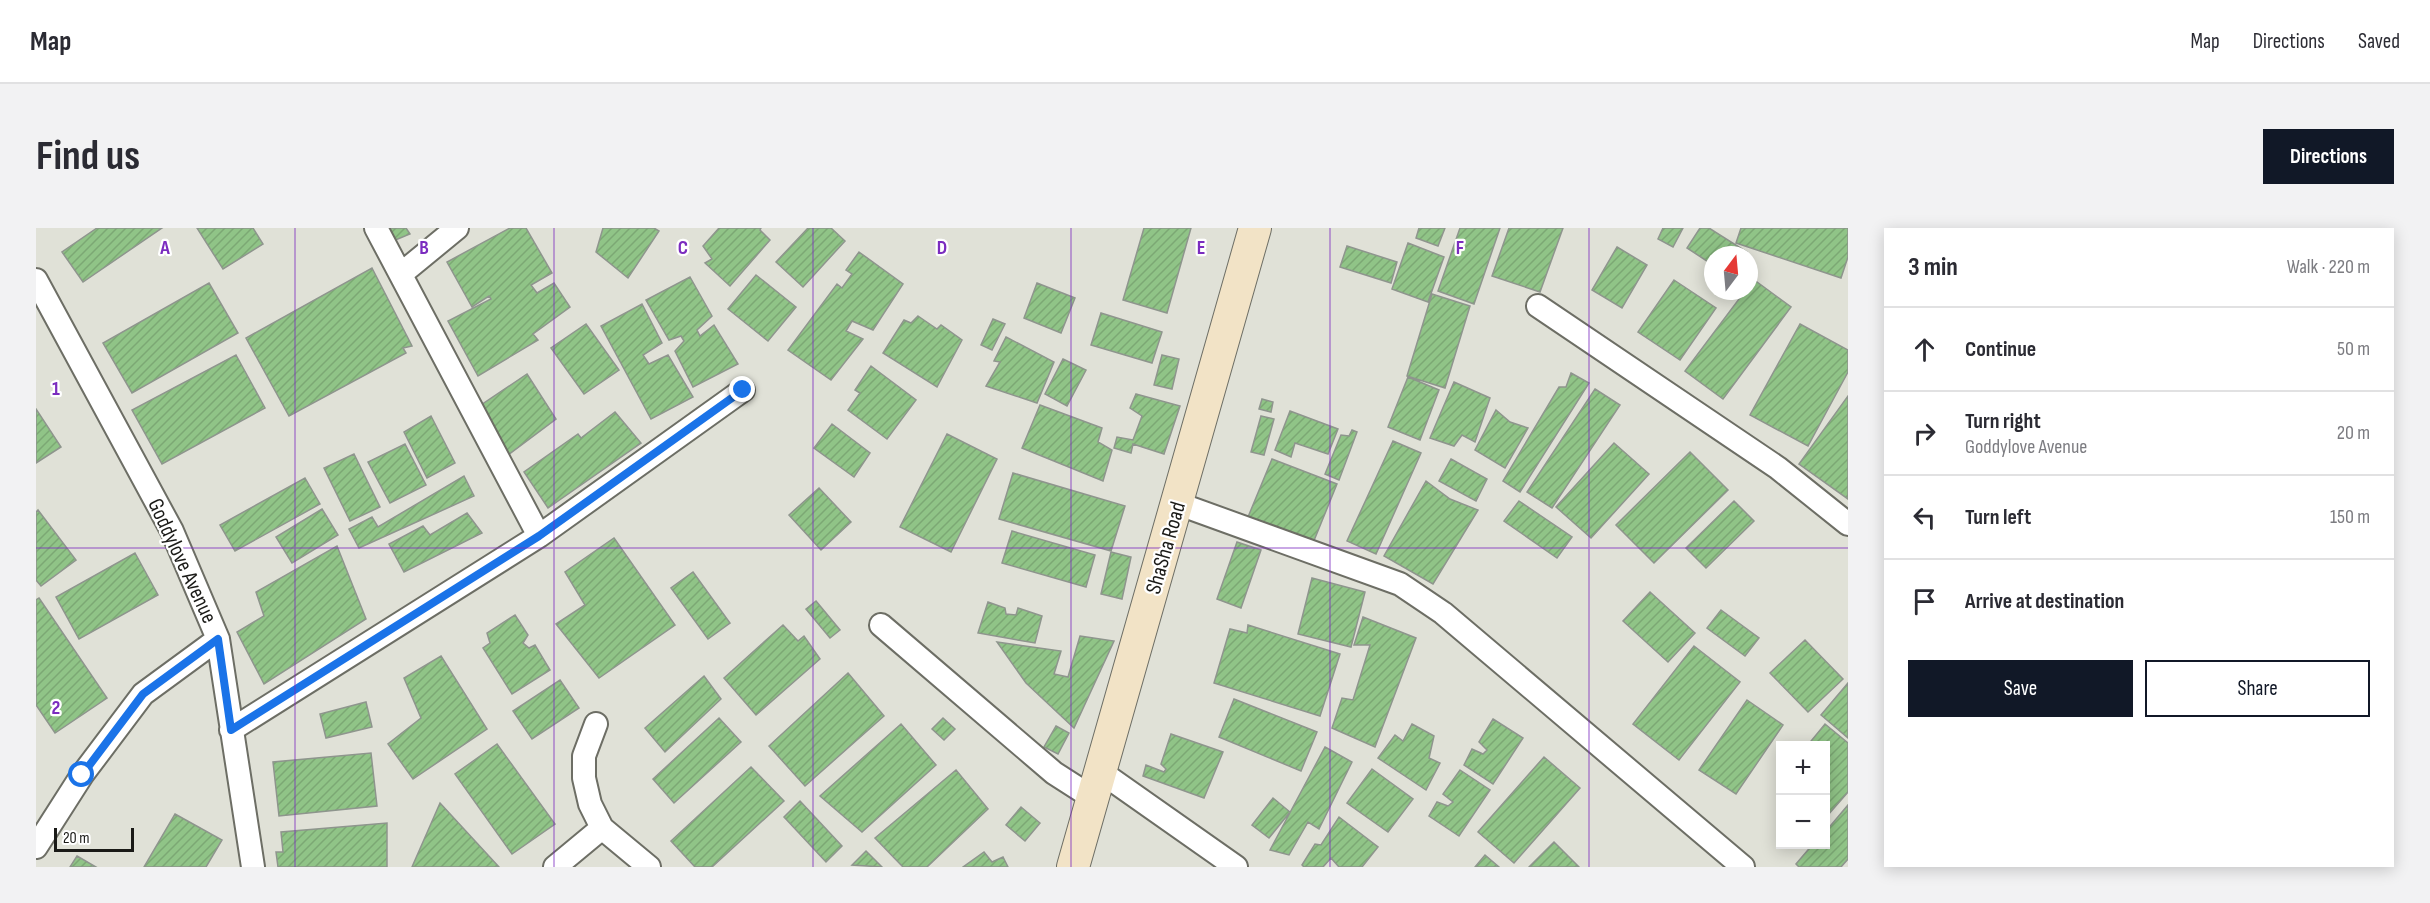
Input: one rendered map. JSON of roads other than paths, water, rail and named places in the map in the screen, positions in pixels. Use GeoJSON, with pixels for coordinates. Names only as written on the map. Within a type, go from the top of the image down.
{"type":"FeatureCollection","features":[{"type":"Feature","properties":{"kind":"street"},"geometry":{"type":"LineString","coordinates":[[376,228],[539,536]]}},
{"type":"Feature","properties":{"kind":"street"},"geometry":{"type":"LineString","coordinates":[[401,274],[457,228]]}},
{"type":"Feature","properties":{"kind":"street","name":"ShaSha Road"},"geometry":{"type":"LineString","coordinates":[[1073,867],[1179,504],[1255,228]]}},
{"type":"Feature","properties":{"kind":"street","name":"Goddylove Avenue"},"geometry":{"type":"LineString","coordinates":[[36,280],[172,531],[218,639],[252,867]]}},
{"type":"Feature","properties":{"kind":"street"},"geometry":{"type":"LineString","coordinates":[[1538,306],[1778,468],[1848,524]]}},
{"type":"Feature","properties":{"kind":"street"},"geometry":{"type":"LineString","coordinates":[[231,730],[539,536],[743,390]]}},
{"type":"Feature","properties":{"kind":"street"},"geometry":{"type":"LineString","coordinates":[[1179,504],[1400,584],[1443,613],[1743,867]]}},
{"type":"Feature","properties":{"kind":"street"},"geometry":{"type":"LineString","coordinates":[[881,626],[1054,773],[1097,785],[1236,867]]}},
{"type":"Feature","properties":{"kind":"street"},"geometry":{"type":"LineString","coordinates":[[36,847],[82,775],[143,694],[218,639]]}},
{"type":"Feature","properties":{"kind":"street"},"geometry":{"type":"LineString","coordinates":[[596,724],[584,756],[590,804],[602,828],[649,867]]}},
{"type":"Feature","properties":{"kind":"street"},"geometry":{"type":"LineString","coordinates":[[555,867],[602,828]]}}]}
